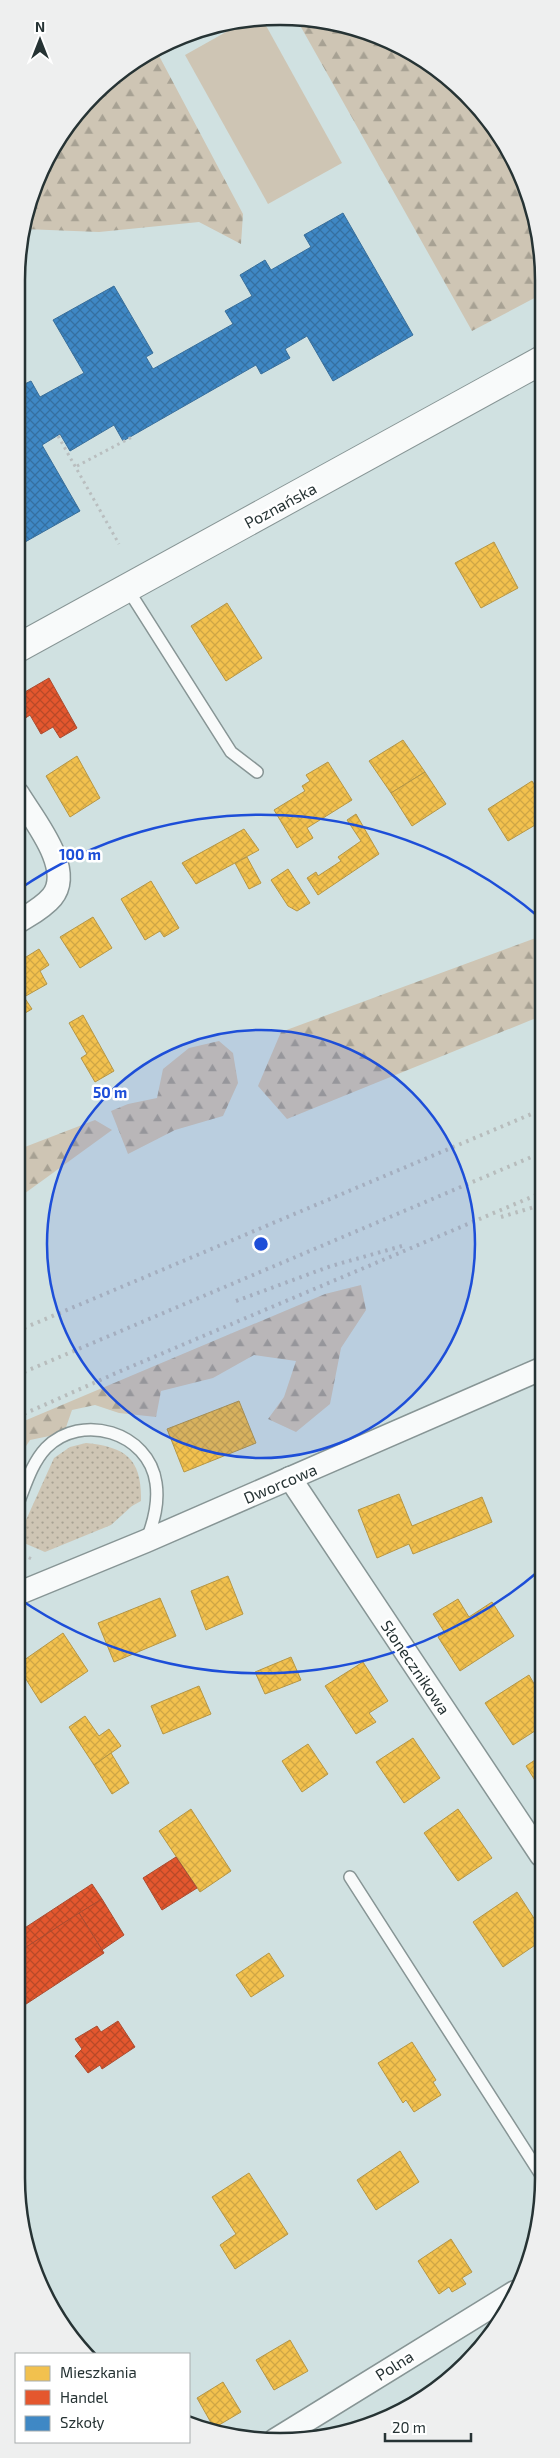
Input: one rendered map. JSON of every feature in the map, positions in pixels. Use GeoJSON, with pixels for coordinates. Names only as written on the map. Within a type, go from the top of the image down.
{"type":"FeatureCollection","features":[{"type":"Feature","properties":{"kind":"main road","name":"Poznańska"},"geometry":{"type":"LineString","coordinates":[[25,644],[535,364]]}},
{"type":"Feature","properties":{"kind":"street"},"geometry":{"type":"LineString","coordinates":[[25,805],[53,851],[60,881],[53,897],[42,907],[25,918]]}},
{"type":"Feature","properties":{"kind":"street","name":"Dworcowa"},"geometry":{"type":"LineString","coordinates":[[25,1591],[146,1541],[535,1372]]}},
{"type":"Feature","properties":{"kind":"street","name":"Słonecznikowa"},"geometry":{"type":"LineString","coordinates":[[290,1478],[535,1845]]}},
{"type":"Feature","properties":{"kind":"street","name":"Polna"},"geometry":{"type":"LineString","coordinates":[[287,2433],[506,2297]]}},
{"type":"Feature","properties":{"kind":"lane"},"geometry":{"type":"LineString","coordinates":[[127,588],[231,752],[257,772]]}},
{"type":"Feature","properties":{"kind":"lane"},"geometry":{"type":"LineString","coordinates":[[25,1487],[36,1462],[47,1448],[61,1437],[79,1431],[99,1429],[115,1433],[130,1441],[145,1455],[156,1483],[155,1519],[146,1541]]}},
{"type":"Feature","properties":{"kind":"lane"},"geometry":{"type":"LineString","coordinates":[[350,1877],[535,2165]]}},
{"type":"Feature","properties":{"kind":"path"},"geometry":{"type":"LineString","coordinates":[[58,436],[119,544]]}},
{"type":"Feature","properties":{"kind":"path"},"geometry":{"type":"LineString","coordinates":[[76,466],[132,437]]}},
{"type":"Feature","properties":{"kind":"green space"},"geometry":{"type":"Polygon","coordinates":[[[266,26],[342,163],[268,204],[185,55],[229,30],[266,26]]]}},
{"type":"Feature","properties":{"kind":"green space"},"geometry":{"type":"Polygon","coordinates":[[[300,26],[330,30],[378,44],[422,68],[448,88],[472,112],[492,138],[509,167],[516,182],[530,230],[533,247],[535,298],[472,331],[300,26]]]}},
{"type":"Feature","properties":{"kind":"green space"},"geometry":{"type":"Polygon","coordinates":[[[159,56],[243,214],[241,244],[199,222],[99,232],[30,229],[44,182],[68,138],[88,112],[112,88],[138,68],[159,56]]]}},
{"type":"Feature","properties":{"kind":"green space"},"geometry":{"type":"Polygon","coordinates":[[[535,938],[535,1018],[287,1119],[258,1086],[281,1032],[535,938]]]}},
{"type":"Feature","properties":{"kind":"green space"},"geometry":{"type":"Polygon","coordinates":[[[219,1041],[233,1053],[238,1083],[223,1116],[175,1130],[128,1154],[111,1111],[128,1104],[157,1098],[163,1069],[189,1048],[219,1041]]]}},
{"type":"Feature","properties":{"kind":"green space"},"geometry":{"type":"Polygon","coordinates":[[[95,1120],[112,1130],[25,1193],[25,1147],[95,1120]]]}},
{"type":"Feature","properties":{"kind":"green space"},"geometry":{"type":"Polygon","coordinates":[[[361,1285],[366,1310],[341,1348],[330,1404],[296,1432],[268,1419],[284,1397],[296,1361],[254,1355],[213,1378],[161,1391],[156,1417],[119,1413],[95,1405],[72,1410],[64,1433],[30,1440],[25,1448],[25,1421],[325,1294],[361,1285]]]}},
{"type":"Feature","properties":{"kind":"green space"},"geometry":{"type":"Polygon","coordinates":[[[86,1443],[100,1445],[121,1452],[129,1458],[135,1465],[138,1475],[141,1487],[141,1501],[132,1506],[111,1525],[45,1552],[25,1543],[25,1522],[54,1458],[70,1447],[86,1443]]]}},
{"type":"Feature","properties":{"kind":"building: Mieszkania"},"geometry":{"type":"Polygon","coordinates":[[[494,542],[518,588],[481,608],[455,563],[494,542]]]}},
{"type":"Feature","properties":{"kind":"building: Mieszkania"},"geometry":{"type":"Polygon","coordinates":[[[227,603],[262,658],[226,681],[191,626],[227,603]]]}},
{"type":"Feature","properties":{"kind":"building: Mieszkania"},"geometry":{"type":"Polygon","coordinates":[[[403,740],[425,772],[391,793],[369,761],[403,740]]]}},
{"type":"Feature","properties":{"kind":"building: Mieszkania"},"geometry":{"type":"Polygon","coordinates":[[[77,756],[100,798],[70,817],[46,776],[77,756]]]}},
{"type":"Feature","properties":{"kind":"building: Mieszkania"},"geometry":{"type":"Polygon","coordinates":[[[328,762],[352,800],[307,828],[313,838],[297,848],[274,810],[305,791],[302,786],[310,781],[306,775],[328,762]]]}},
{"type":"Feature","properties":{"kind":"building: Mieszkania"},"geometry":{"type":"Polygon","coordinates":[[[425,772],[446,804],[412,826],[391,793],[425,772]]]}},
{"type":"Feature","properties":{"kind":"building: Mieszkania"},"geometry":{"type":"Polygon","coordinates":[[[532,781],[535,786],[535,825],[508,841],[488,809],[532,781]]]}},
{"type":"Feature","properties":{"kind":"building: Mieszkania"},"geometry":{"type":"Polygon","coordinates":[[[356,814],[379,854],[318,895],[307,878],[316,872],[318,876],[341,861],[338,857],[361,841],[347,820],[356,814]]]}},
{"type":"Feature","properties":{"kind":"building: Mieszkania"},"geometry":{"type":"Polygon","coordinates":[[[244,829],[259,850],[196,884],[182,863],[244,829]]]}},
{"type":"Feature","properties":{"kind":"building: Mieszkania"},"geometry":{"type":"Polygon","coordinates":[[[247,857],[261,883],[249,889],[235,863],[247,857]]]}},
{"type":"Feature","properties":{"kind":"building: Mieszkania"},"geometry":{"type":"Polygon","coordinates":[[[288,869],[310,903],[297,911],[288,906],[271,880],[288,869]]]}},
{"type":"Feature","properties":{"kind":"building: Mieszkania"},"geometry":{"type":"Polygon","coordinates":[[[151,881],[179,928],[164,937],[160,931],[145,940],[121,899],[151,881]]]}},
{"type":"Feature","properties":{"kind":"building: Mieszkania"},"geometry":{"type":"Polygon","coordinates":[[[93,917],[112,948],[80,968],[60,937],[93,917]]]}},
{"type":"Feature","properties":{"kind":"building: Mieszkania"},"geometry":{"type":"Polygon","coordinates":[[[39,949],[49,965],[40,971],[47,984],[25,996],[25,958],[39,949]]]}},
{"type":"Feature","properties":{"kind":"building: Mieszkania"},"geometry":{"type":"Polygon","coordinates":[[[25,998],[32,1009],[25,1013],[25,998]]]}},
{"type":"Feature","properties":{"kind":"building: Mieszkania"},"geometry":{"type":"Polygon","coordinates":[[[83,1015],[114,1071],[95,1082],[81,1058],[87,1054],[69,1023],[83,1015]]]}},
{"type":"Feature","properties":{"kind":"building: Mieszkania"},"geometry":{"type":"Polygon","coordinates":[[[239,1401],[256,1443],[184,1472],[167,1429],[239,1401]]]}},
{"type":"Feature","properties":{"kind":"building: Mieszkania"},"geometry":{"type":"Polygon","coordinates":[[[399,1494],[412,1526],[482,1497],[492,1522],[413,1554],[409,1544],[377,1558],[358,1510],[399,1494]]]}},
{"type":"Feature","properties":{"kind":"building: Mieszkania"},"geometry":{"type":"Polygon","coordinates":[[[228,1576],[243,1614],[206,1630],[191,1591],[228,1576]]]}},
{"type":"Feature","properties":{"kind":"building: Mieszkania"},"geometry":{"type":"Polygon","coordinates":[[[160,1598],[176,1636],[114,1662],[98,1623],[160,1598]]]}},
{"type":"Feature","properties":{"kind":"building: Mieszkania"},"geometry":{"type":"Polygon","coordinates":[[[458,1599],[469,1617],[492,1602],[514,1636],[460,1671],[438,1637],[445,1633],[433,1614],[458,1599]]]}},
{"type":"Feature","properties":{"kind":"building: Mieszkania"},"geometry":{"type":"Polygon","coordinates":[[[63,1633],[88,1671],[41,1703],[25,1678],[25,1659],[63,1633]]]}},
{"type":"Feature","properties":{"kind":"building: Mieszkania"},"geometry":{"type":"Polygon","coordinates":[[[291,1657],[301,1680],[265,1694],[255,1672],[291,1657]]]}},
{"type":"Feature","properties":{"kind":"building: Mieszkania"},"geometry":{"type":"Polygon","coordinates":[[[363,1662],[388,1701],[369,1713],[376,1722],[356,1734],[325,1686],[363,1662]]]}},
{"type":"Feature","properties":{"kind":"building: Mieszkania"},"geometry":{"type":"Polygon","coordinates":[[[529,1675],[535,1686],[535,1731],[513,1745],[485,1703],[529,1675]]]}},
{"type":"Feature","properties":{"kind":"building: Mieszkania"},"geometry":{"type":"Polygon","coordinates":[[[199,1686],[211,1714],[163,1734],[151,1706],[199,1686]]]}},
{"type":"Feature","properties":{"kind":"building: Mieszkania"},"geometry":{"type":"Polygon","coordinates":[[[85,1716],[99,1736],[109,1729],[121,1746],[94,1765],[69,1727],[85,1716]]]}},
{"type":"Feature","properties":{"kind":"building: Mieszkania"},"geometry":{"type":"Polygon","coordinates":[[[413,1738],[440,1778],[404,1803],[376,1762],[413,1738]]]}},
{"type":"Feature","properties":{"kind":"building: Mieszkania"},"geometry":{"type":"Polygon","coordinates":[[[308,1744],[328,1774],[302,1792],[282,1761],[308,1744]]]}},
{"type":"Feature","properties":{"kind":"building: Mieszkania"},"geometry":{"type":"Polygon","coordinates":[[[111,1753],[129,1783],[112,1794],[94,1765],[111,1753]]]}},
{"type":"Feature","properties":{"kind":"building: Mieszkania"},"geometry":{"type":"Polygon","coordinates":[[[535,1760],[535,1780],[526,1766],[535,1760]]]}},
{"type":"Feature","properties":{"kind":"building: Mieszkania"},"geometry":{"type":"Polygon","coordinates":[[[191,1809],[231,1871],[200,1892],[159,1831],[191,1809]]]}},
{"type":"Feature","properties":{"kind":"building: Mieszkania"},"geometry":{"type":"Polygon","coordinates":[[[458,1809],[492,1858],[458,1881],[424,1833],[458,1809]]]}},
{"type":"Feature","properties":{"kind":"building: Mieszkania"},"geometry":{"type":"Polygon","coordinates":[[[517,1892],[535,1920],[535,1945],[503,1967],[473,1922],[517,1892]]]}},
{"type":"Feature","properties":{"kind":"building: Mieszkania"},"geometry":{"type":"Polygon","coordinates":[[[269,1953],[284,1976],[251,1997],[236,1975],[269,1953]]]}},
{"type":"Feature","properties":{"kind":"building: Mieszkania"},"geometry":{"type":"Polygon","coordinates":[[[412,2042],[436,2080],[433,2082],[441,2095],[414,2112],[406,2100],[403,2103],[378,2063],[412,2042]]]}},
{"type":"Feature","properties":{"kind":"building: Mieszkania"},"geometry":{"type":"Polygon","coordinates":[[[400,2151],[419,2182],[376,2210],[357,2180],[400,2151]]]}},
{"type":"Feature","properties":{"kind":"building: Mieszkania"},"geometry":{"type":"Polygon","coordinates":[[[249,2173],[288,2234],[235,2269],[220,2245],[236,2234],[212,2197],[249,2173]]]}},
{"type":"Feature","properties":{"kind":"building: Mieszkania"},"geometry":{"type":"Polygon","coordinates":[[[451,2239],[472,2272],[462,2278],[466,2284],[452,2292],[449,2287],[439,2294],[418,2261],[451,2239]]]}},
{"type":"Feature","properties":{"kind":"building: Mieszkania"},"geometry":{"type":"Polygon","coordinates":[[[290,2340],[308,2371],[274,2390],[256,2360],[290,2340]]]}},
{"type":"Feature","properties":{"kind":"building: Mieszkania"},"geometry":{"type":"Polygon","coordinates":[[[223,2382],[241,2412],[219,2425],[211,2423],[197,2398],[223,2382]]]}},
{"type":"Feature","properties":{"kind":"building: Handel"},"geometry":{"type":"Polygon","coordinates":[[[49,678],[77,728],[60,738],[53,727],[41,734],[30,715],[25,718],[25,692],[49,678]]]}},
{"type":"Feature","properties":{"kind":"building: Handel"},"geometry":{"type":"Polygon","coordinates":[[[176,1857],[197,1888],[162,1910],[143,1878],[176,1857]]]}},
{"type":"Feature","properties":{"kind":"building: Handel"},"geometry":{"type":"Polygon","coordinates":[[[92,1884],[102,1899],[25,1948],[25,1928],[92,1884]]]}},
{"type":"Feature","properties":{"kind":"building: Handel"},"geometry":{"type":"Polygon","coordinates":[[[102,1899],[124,1935],[102,1950],[79,1913],[102,1899]]]}},
{"type":"Feature","properties":{"kind":"building: Handel"},"geometry":{"type":"Polygon","coordinates":[[[79,1913],[104,1953],[25,2005],[25,1948],[79,1913]]]}},
{"type":"Feature","properties":{"kind":"building: Handel"},"geometry":{"type":"Polygon","coordinates":[[[118,2021],[135,2047],[102,2069],[100,2065],[88,2073],[75,2056],[82,2049],[75,2039],[97,2026],[101,2032],[118,2021]]]}},
{"type":"Feature","properties":{"kind":"building: Szkoły"},"geometry":{"type":"Polygon","coordinates":[[[343,213],[413,335],[333,381],[307,336],[285,349],[290,358],[261,374],[256,365],[123,441],[114,425],[70,451],[60,434],[42,445],[80,511],[25,542],[25,384],[31,381],[40,397],[84,373],[53,320],[114,286],[153,353],[146,357],[153,369],[233,324],[225,311],[252,296],[240,275],[265,260],[271,270],[311,247],[304,235],[343,213]]]}},
{"type":"Feature","properties":{"kind":"railway"},"geometry":{"type":"LineString","coordinates":[[25,1328],[535,1113]]}},
{"type":"Feature","properties":{"kind":"railway"},"geometry":{"type":"LineString","coordinates":[[25,1372],[535,1156]]}},
{"type":"Feature","properties":{"kind":"railway"},"geometry":{"type":"LineString","coordinates":[[25,1413],[535,1196]]}},
{"type":"Feature","properties":{"kind":"railway"},"geometry":{"type":"LineString","coordinates":[[501,1217],[535,1207]]}},
{"type":"Feature","properties":{"kind":"railway"},"geometry":{"type":"LineString","coordinates":[[236,1301],[331,1266],[402,1246]]}}]}
